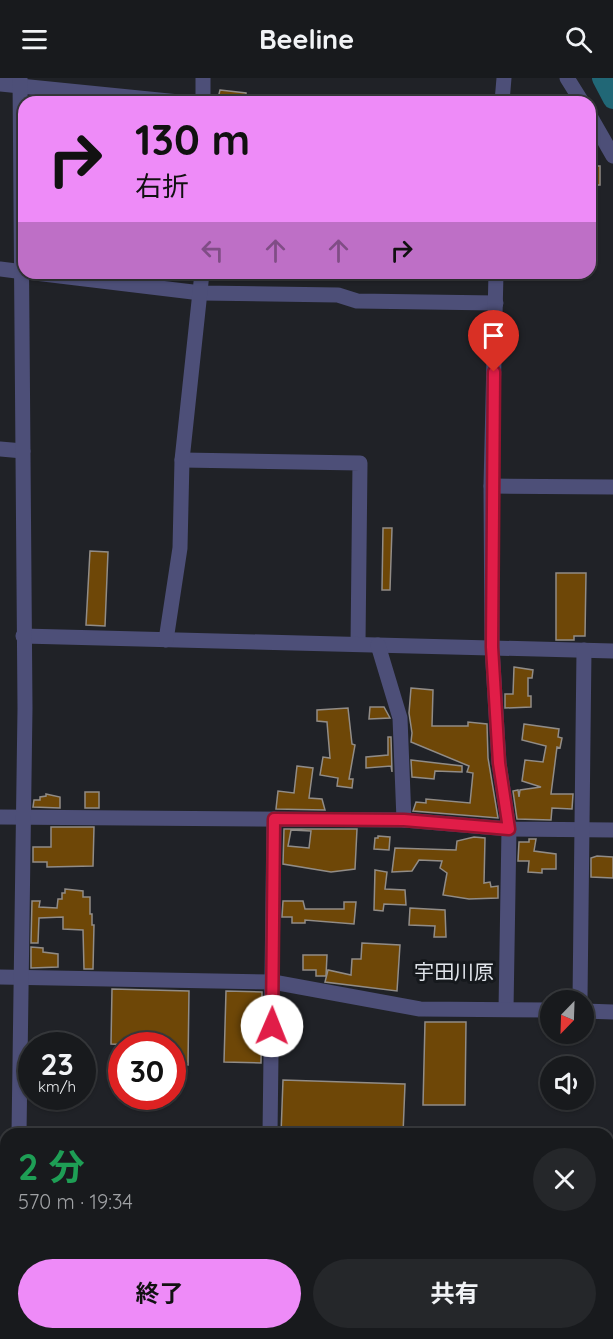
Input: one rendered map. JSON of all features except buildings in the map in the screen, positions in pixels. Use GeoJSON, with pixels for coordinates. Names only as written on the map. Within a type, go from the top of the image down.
{"type":"FeatureCollection","features":[{"type":"Feature","properties":{"kind":"street"},"geometry":{"type":"LineString","coordinates":[[202,96],[203,78]]}},
{"type":"Feature","properties":{"kind":"street"},"geometry":{"type":"LineString","coordinates":[[502,96],[504,78]]}},
{"type":"Feature","properties":{"kind":"street"},"geometry":{"type":"LineString","coordinates":[[567,78],[578,96]]}},
{"type":"Feature","properties":{"kind":"street"},"geometry":{"type":"LineString","coordinates":[[0,84],[20,82],[131,96]]}},
{"type":"Feature","properties":{"kind":"street"},"geometry":{"type":"LineString","coordinates":[[596,126],[613,156]]}},
{"type":"Feature","properties":{"kind":"street"},"geometry":{"type":"LineString","coordinates":[[0,269],[18,271]]}},
{"type":"Feature","properties":{"kind":"street"},"geometry":{"type":"LineString","coordinates":[[19,1128],[25,708],[23,451],[27,279]]}},
{"type":"Feature","properties":{"kind":"street"},"geometry":{"type":"LineString","coordinates":[[85,279],[201,293],[338,295],[357,301],[496,303]]}},
{"type":"Feature","properties":{"kind":"street"},"geometry":{"type":"LineString","coordinates":[[166,640],[180,548],[182,460],[202,279]]}},
{"type":"Feature","properties":{"kind":"street"},"geometry":{"type":"LineString","coordinates":[[496,279],[491,486],[492,647],[499,763],[509,829],[506,1009]]}},
{"type":"Feature","properties":{"kind":"street"},"geometry":{"type":"LineString","coordinates":[[0,449],[23,451]]}},
{"type":"Feature","properties":{"kind":"street"},"geometry":{"type":"LineString","coordinates":[[182,460],[360,464],[358,644]]}},
{"type":"Feature","properties":{"kind":"street"},"geometry":{"type":"LineString","coordinates":[[491,486],[613,487]]}},
{"type":"Feature","properties":{"kind":"street"},"geometry":{"type":"LineString","coordinates":[[23,636],[613,651]]}},
{"type":"Feature","properties":{"kind":"street"},"geometry":{"type":"LineString","coordinates":[[378,645],[400,718],[404,820]]}},
{"type":"Feature","properties":{"kind":"street"},"geometry":{"type":"LineString","coordinates":[[580,990],[580,829],[584,650]]}},
{"type":"Feature","properties":{"kind":"street"},"geometry":{"type":"LineString","coordinates":[[0,817],[404,820],[509,829],[613,830]]}},
{"type":"Feature","properties":{"kind":"street"},"geometry":{"type":"LineString","coordinates":[[270,1128],[274,819]]}},
{"type":"Feature","properties":{"kind":"street"},"geometry":{"type":"LineString","coordinates":[[0,977],[273,982],[420,1009],[540,1010]]}},
{"type":"Feature","properties":{"kind":"street"},"geometry":{"type":"LineString","coordinates":[[594,1011],[613,1012]]}},
{"type":"Feature","properties":{"kind":"waterway"},"geometry":{"type":"LineString","coordinates":[[602,78],[613,99]]}},
{"type":"Feature","properties":{"kind":"district","name":"宇田川原"},"geometry":{"type":"Point","coordinates":[454,972]}},
{"type":"Feature","properties":{"kind":"route"},"geometry":{"type":"LineString","coordinates":[[272,1026],[274,819],[404,820],[509,829],[499,763],[492,647],[491,486],[494,372]]}}]}
